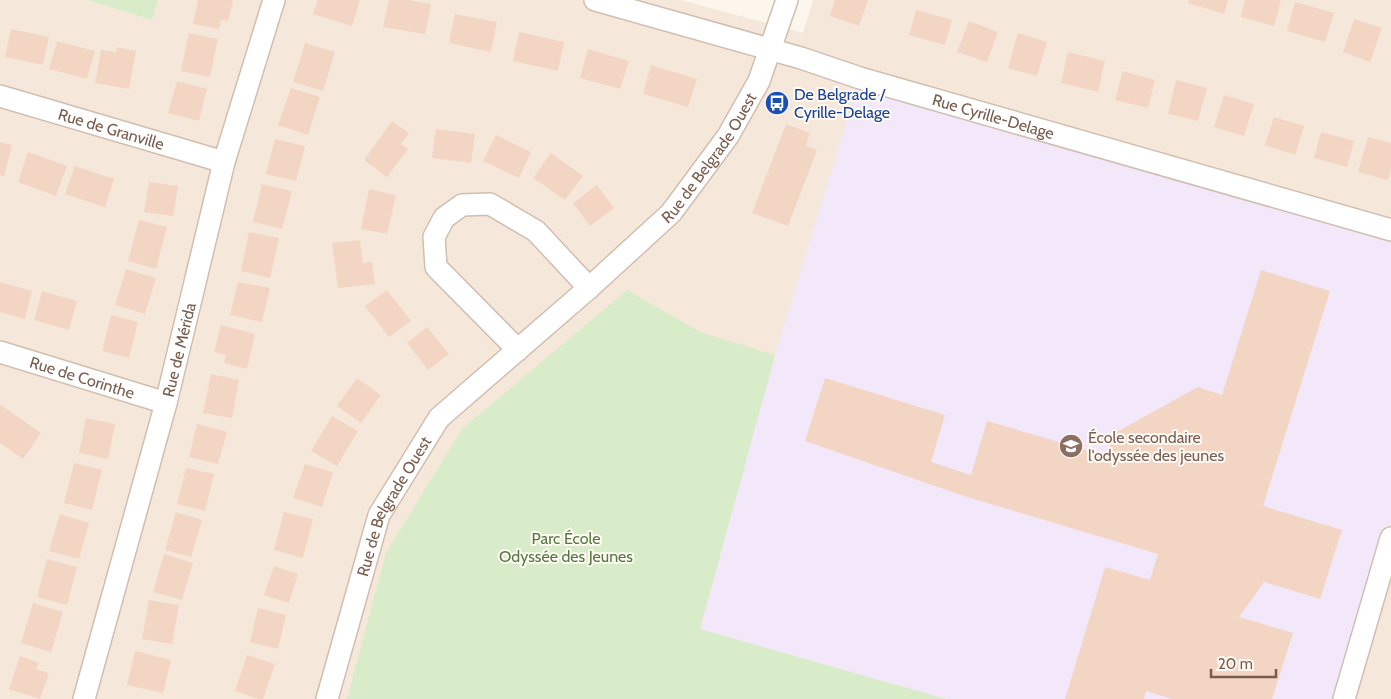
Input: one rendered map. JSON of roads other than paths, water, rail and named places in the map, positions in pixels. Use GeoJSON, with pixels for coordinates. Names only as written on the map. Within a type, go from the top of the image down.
{"type":"FeatureCollection","features":[{"type":"Feature","properties":{"kind":"street","name":"Rue de Mérida"},"geometry":{"type":"LineString","coordinates":[[84,699],[166,403],[224,162],[274,0]]}},
{"type":"Feature","properties":{"kind":"street","name":"Rue Cyrille-Delage"},"geometry":{"type":"LineString","coordinates":[[596,0],[801,58],[869,81],[1391,230]]}},
{"type":"Feature","properties":{"kind":"street","name":"Rue de Belgrade Ouest"},"geometry":{"type":"LineString","coordinates":[[327,699],[379,515],[439,418],[590,288],[671,213],[728,136],[759,81],[788,0]]}},
{"type":"Feature","properties":{"kind":"street","name":"Rue de Granville"},"geometry":{"type":"LineString","coordinates":[[0,96],[224,162]]}},
{"type":"Feature","properties":{"kind":"street"},"geometry":{"type":"LineString","coordinates":[[518,350],[436,267],[434,237],[444,218],[462,205],[490,204],[536,231],[590,288]]}},
{"type":"Feature","properties":{"kind":"street","name":"Rue de Corinthe"},"geometry":{"type":"LineString","coordinates":[[0,352],[166,403]]}},
{"type":"Feature","properties":{"kind":"street"},"geometry":{"type":"LineString","coordinates":[[1344,699],[1391,538]]}},
{"type":"Feature","properties":{"kind":"place","name":"De Belgrade / Cyrille-Delage"},"geometry":{"type":"Point","coordinates":[777,103]}},
{"type":"Feature","properties":{"kind":"place","name":"École secondaire l'odyssée des jeunes"},"geometry":{"type":"Point","coordinates":[1071,446]}},
{"type":"Feature","properties":{"kind":"park label","name":"Parc École Odyssée des Jeunes"},"geometry":{"type":"Point","coordinates":[566,547]}}]}
